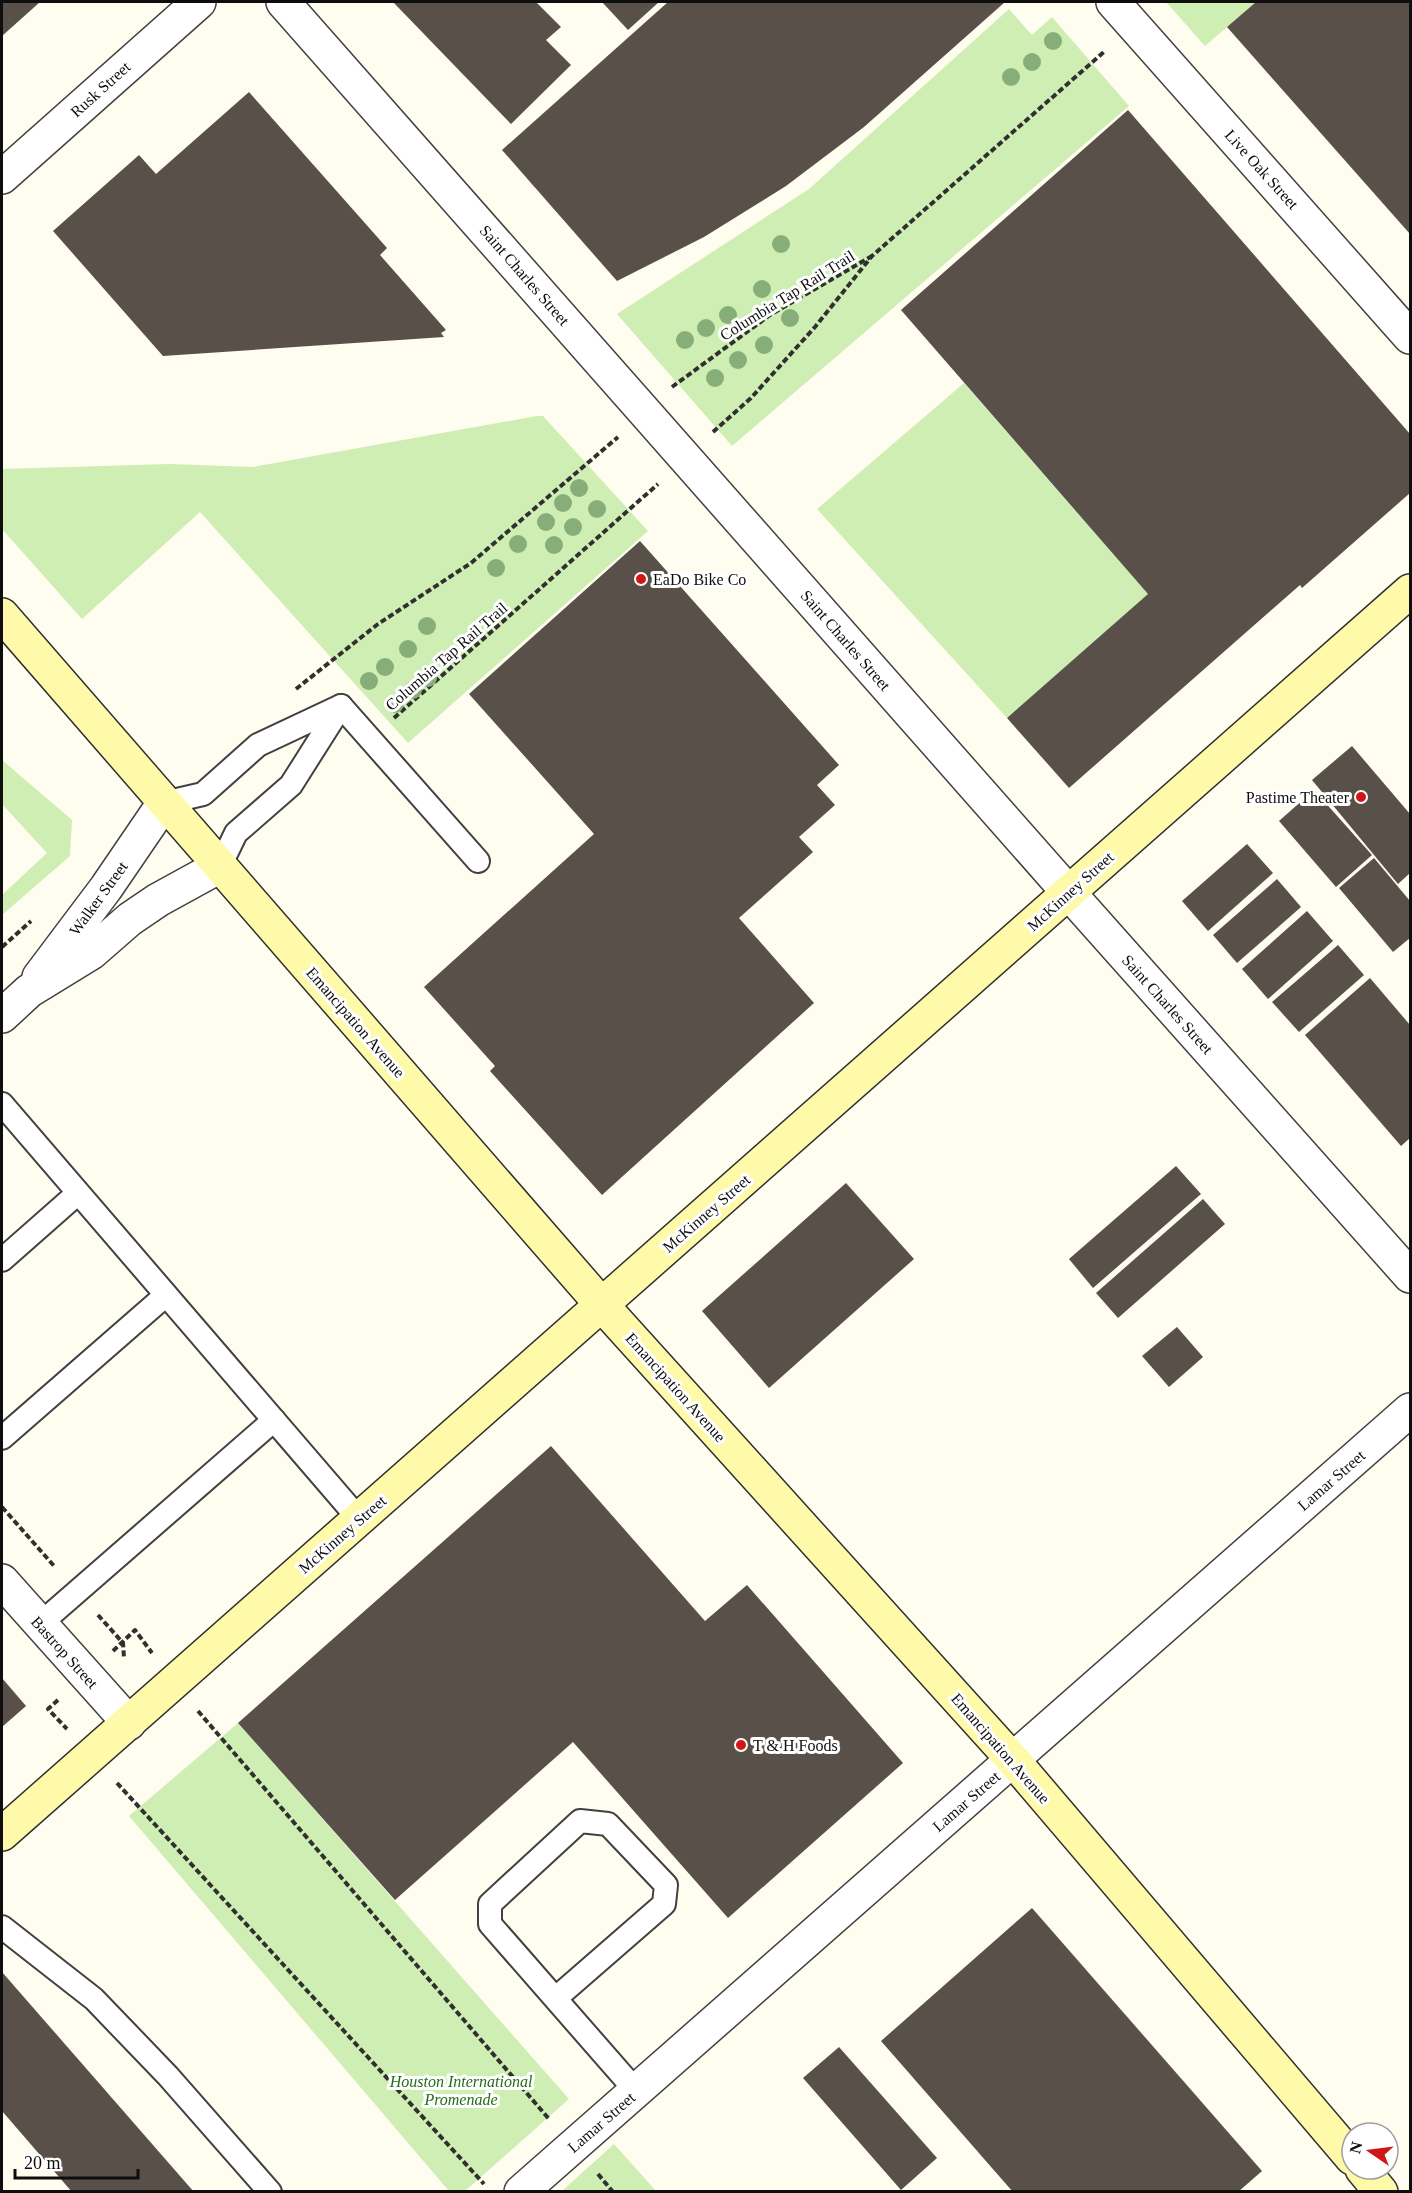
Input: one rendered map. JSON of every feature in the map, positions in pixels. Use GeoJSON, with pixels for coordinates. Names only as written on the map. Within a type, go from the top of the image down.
{"type":"FeatureCollection","features":[{"type":"Feature","properties":{"kind":"main road","name":"McKinney Street"},"geometry":{"type":"LineString","coordinates":[[2,1834],[1410,591]]}},
{"type":"Feature","properties":{"kind":"main road","name":"Emancipation Avenue"},"geometry":{"type":"LineString","coordinates":[[2,615],[601,1304],[1013,1760],[1340,2144]]}},
{"type":"Feature","properties":{"kind":"street","name":"Rusk Street"},"geometry":{"type":"LineString","coordinates":[[2,177],[199,2]]}},
{"type":"Feature","properties":{"kind":"street","name":"Saint Charles Street"},"geometry":{"type":"LineString","coordinates":[[283,2],[1410,1276]]}},
{"type":"Feature","properties":{"kind":"street","name":"Live Oak Street"},"geometry":{"type":"LineString","coordinates":[[1113,2],[1410,337]]}},
{"type":"Feature","properties":{"kind":"street","name":"Walker Street"},"geometry":{"type":"LineString","coordinates":[[2,1016],[29,991],[106,888],[164,803]]}},
{"type":"Feature","properties":{"kind":"street","name":"Walker Street"},"geometry":{"type":"LineString","coordinates":[[29,991],[91,953],[130,919],[158,900],[220,866]]}},
{"type":"Feature","properties":{"kind":"street","name":"Lamar Street"},"geometry":{"type":"LineString","coordinates":[[521,2192],[1410,1410]]}},
{"type":"Feature","properties":{"kind":"street","name":"Bastrop Street"},"geometry":{"type":"LineString","coordinates":[[2,1581],[129,1723]]}},
{"type":"Feature","properties":{"kind":"lane"},"geometry":{"type":"LineString","coordinates":[[341,706],[478,861]]}},
{"type":"Feature","properties":{"kind":"lane"},"geometry":{"type":"LineString","coordinates":[[164,803],[202,794],[258,745],[341,706]]}},
{"type":"Feature","properties":{"kind":"lane"},"geometry":{"type":"LineString","coordinates":[[220,866],[236,833],[291,785],[341,706]]}},
{"type":"Feature","properties":{"kind":"lane"},"geometry":{"type":"LineString","coordinates":[[2,1104],[359,1519]]}},
{"type":"Feature","properties":{"kind":"lane"},"geometry":{"type":"LineString","coordinates":[[2,1260],[78,1193]]}},
{"type":"Feature","properties":{"kind":"lane"},"geometry":{"type":"LineString","coordinates":[[2,1438],[166,1294]]}},
{"type":"Feature","properties":{"kind":"lane"},"geometry":{"type":"LineString","coordinates":[[40,1624],[274,1420]]}},
{"type":"Feature","properties":{"kind":"lane"},"geometry":{"type":"LineString","coordinates":[[556,1998],[664,1904],[666,1885],[608,1824],[580,1821],[490,1904],[490,1924],[636,2091]]}},
{"type":"Feature","properties":{"kind":"lane"},"geometry":{"type":"LineString","coordinates":[[2,1927],[94,1999],[168,2076],[270,2192]]}},
{"type":"Feature","properties":{"kind":"path"},"geometry":{"type":"LineString","coordinates":[[872,256],[965,172],[1088,68]]}},
{"type":"Feature","properties":{"kind":"path","name":"Columbia Tap Rail Trail"},"geometry":{"type":"LineString","coordinates":[[678,381],[770,315],[872,256]]}},
{"type":"Feature","properties":{"kind":"path","name":"Columbia Tap Rail Trail"},"geometry":{"type":"LineString","coordinates":[[721,425],[751,398],[807,336],[872,256]]}},
{"type":"Feature","properties":{"kind":"path"},"geometry":{"type":"LineString","coordinates":[[295,690],[378,624],[471,563],[594,459]]}},
{"type":"Feature","properties":{"kind":"path","name":"Columbia Tap Rail Trail"},"geometry":{"type":"LineString","coordinates":[[370,739],[643,499]]}},
{"type":"Feature","properties":{"kind":"path"},"geometry":{"type":"LineString","coordinates":[[211,1726],[554,2124]]}},
{"type":"Feature","properties":{"kind":"path"},"geometry":{"type":"LineString","coordinates":[[120,1786],[491,2192]]}},
{"type":"Feature","properties":{"kind":"path"},"geometry":{"type":"LineString","coordinates":[[595,2171],[613,2192]]}},
{"type":"Feature","properties":{"kind":"green space"},"geometry":{"type":"Polygon","coordinates":[[[1166,2],[1256,2],[1205,46],[1166,2]]]}},
{"type":"Feature","properties":{"kind":"green space"},"geometry":{"type":"Polygon","coordinates":[[[1009,9],[1032,35],[1052,17],[1129,106],[732,446],[617,314],[809,189],[1009,9]]]}},
{"type":"Feature","properties":{"kind":"green space"},"geometry":{"type":"Polygon","coordinates":[[[964,383],[1148,594],[1007,718],[817,509],[964,383]]]}},
{"type":"Feature","properties":{"kind":"green space"},"geometry":{"type":"Polygon","coordinates":[[[543,416],[648,531],[408,743],[200,512],[82,619],[2,529],[2,469],[169,464],[253,467],[543,416]]]}},
{"type":"Feature","properties":{"kind":"green space"},"geometry":{"type":"Polygon","coordinates":[[[2,760],[72,820],[70,856],[2,915],[2,895],[47,853],[2,804],[2,760]]]}},
{"type":"Feature","properties":{"kind":"green space","name":"Houston International Promenade"},"geometry":{"type":"Polygon","coordinates":[[[238,1723],[569,2099],[465,2191],[449,2191],[129,1816],[238,1723]]]}},
{"type":"Feature","properties":{"kind":"green space"},"geometry":{"type":"Polygon","coordinates":[[[614,2144],[656,2191],[562,2191],[614,2144]]]}},
{"type":"Feature","properties":{"kind":"building"},"geometry":{"type":"Polygon","coordinates":[[[2,2],[40,2],[2,36],[2,2]]]}},
{"type":"Feature","properties":{"kind":"building"},"geometry":{"type":"Polygon","coordinates":[[[393,2],[536,2],[561,27],[546,40],[571,65],[511,124],[393,2]]]}},
{"type":"Feature","properties":{"kind":"building"},"geometry":{"type":"Polygon","coordinates":[[[602,2],[659,2],[628,30],[602,2]]]}},
{"type":"Feature","properties":{"kind":"building"},"geometry":{"type":"Polygon","coordinates":[[[668,2],[1005,2],[864,127],[786,186],[704,237],[617,281],[502,150],[668,2]]]}},
{"type":"Feature","properties":{"kind":"building"},"geometry":{"type":"Polygon","coordinates":[[[1256,2],[1410,2],[1410,234],[1227,27],[1256,2]]]}},
{"type":"Feature","properties":{"kind":"building"},"geometry":{"type":"Polygon","coordinates":[[[249,92],[387,248],[380,255],[446,330],[441,333],[444,337],[163,356],[53,231],[139,155],[156,174],[249,92]]]}},
{"type":"Feature","properties":{"kind":"building"},"geometry":{"type":"Polygon","coordinates":[[[1128,110],[1410,434],[1410,493],[1302,588],[1300,585],[1069,788],[1007,718],[1148,594],[901,310],[1128,110]]]}},
{"type":"Feature","properties":{"kind":"building"},"geometry":{"type":"Polygon","coordinates":[[[640,541],[839,765],[817,785],[835,805],[799,837],[813,852],[739,918],[814,1003],[602,1195],[490,1071],[495,1066],[424,987],[594,834],[469,694],[640,541]]]}},
{"type":"Feature","properties":{"kind":"building","name":"Pastime Theater"},"geometry":{"type":"Polygon","coordinates":[[[1352,746],[1410,814],[1410,873],[1398,884],[1312,780],[1352,746]]]}},
{"type":"Feature","properties":{"kind":"building"},"geometry":{"type":"Polygon","coordinates":[[[1314,790],[1372,855],[1336,887],[1279,821],[1314,790]]]}},
{"type":"Feature","properties":{"kind":"building"},"geometry":{"type":"Polygon","coordinates":[[[1247,844],[1273,873],[1208,931],[1182,901],[1247,844]]]}},
{"type":"Feature","properties":{"kind":"building"},"geometry":{"type":"Polygon","coordinates":[[[1374,858],[1410,901],[1410,938],[1393,952],[1339,888],[1374,858]]]}},
{"type":"Feature","properties":{"kind":"building"},"geometry":{"type":"Polygon","coordinates":[[[1277,879],[1301,907],[1237,963],[1213,935],[1277,879]]]}},
{"type":"Feature","properties":{"kind":"building"},"geometry":{"type":"Polygon","coordinates":[[[1307,911],[1333,941],[1268,999],[1242,969],[1307,911]]]}},
{"type":"Feature","properties":{"kind":"building"},"geometry":{"type":"Polygon","coordinates":[[[1338,945],[1364,975],[1299,1032],[1272,1002],[1338,945]]]}},
{"type":"Feature","properties":{"kind":"building"},"geometry":{"type":"Polygon","coordinates":[[[1370,978],[1410,1025],[1410,1138],[1401,1146],[1305,1035],[1370,978]]]}},
{"type":"Feature","properties":{"kind":"building"},"geometry":{"type":"Polygon","coordinates":[[[1176,1166],[1201,1194],[1093,1288],[1069,1259],[1176,1166]]]}},
{"type":"Feature","properties":{"kind":"building"},"geometry":{"type":"Polygon","coordinates":[[[846,1183],[914,1259],[769,1388],[702,1311],[846,1183]]]}},
{"type":"Feature","properties":{"kind":"building"},"geometry":{"type":"Polygon","coordinates":[[[1203,1199],[1225,1224],[1118,1318],[1096,1293],[1203,1199]]]}},
{"type":"Feature","properties":{"kind":"building"},"geometry":{"type":"Polygon","coordinates":[[[1177,1327],[1203,1357],[1169,1387],[1142,1356],[1177,1327]]]}},
{"type":"Feature","properties":{"kind":"building"},"geometry":{"type":"Polygon","coordinates":[[[551,1446],[705,1621],[747,1585],[903,1763],[728,1918],[573,1742],[395,1900],[238,1723],[551,1446]]]}},
{"type":"Feature","properties":{"kind":"building"},"geometry":{"type":"Polygon","coordinates":[[[2,1678],[26,1706],[2,1727],[2,1678]]]}},
{"type":"Feature","properties":{"kind":"building"},"geometry":{"type":"Polygon","coordinates":[[[1032,1908],[1262,2171],[1238,2192],[1013,2192],[881,2041],[1032,1908]]]}},
{"type":"Feature","properties":{"kind":"building"},"geometry":{"type":"Polygon","coordinates":[[[2,1972],[194,2192],[72,2192],[2,2111],[2,1972]]]}},
{"type":"Feature","properties":{"kind":"building"},"geometry":{"type":"Polygon","coordinates":[[[839,2047],[937,2158],[901,2190],[803,2078],[839,2047]]]}},
{"type":"Feature","properties":{"kind":"place","name":"EaDo Bike Co"},"geometry":{"type":"Point","coordinates":[641,579]}},
{"type":"Feature","properties":{"kind":"place","name":"Pastime Theater"},"geometry":{"type":"Point","coordinates":[1361,797]}},
{"type":"Feature","properties":{"kind":"place","name":"T & H Foods"},"geometry":{"type":"Point","coordinates":[741,1745]}}]}
